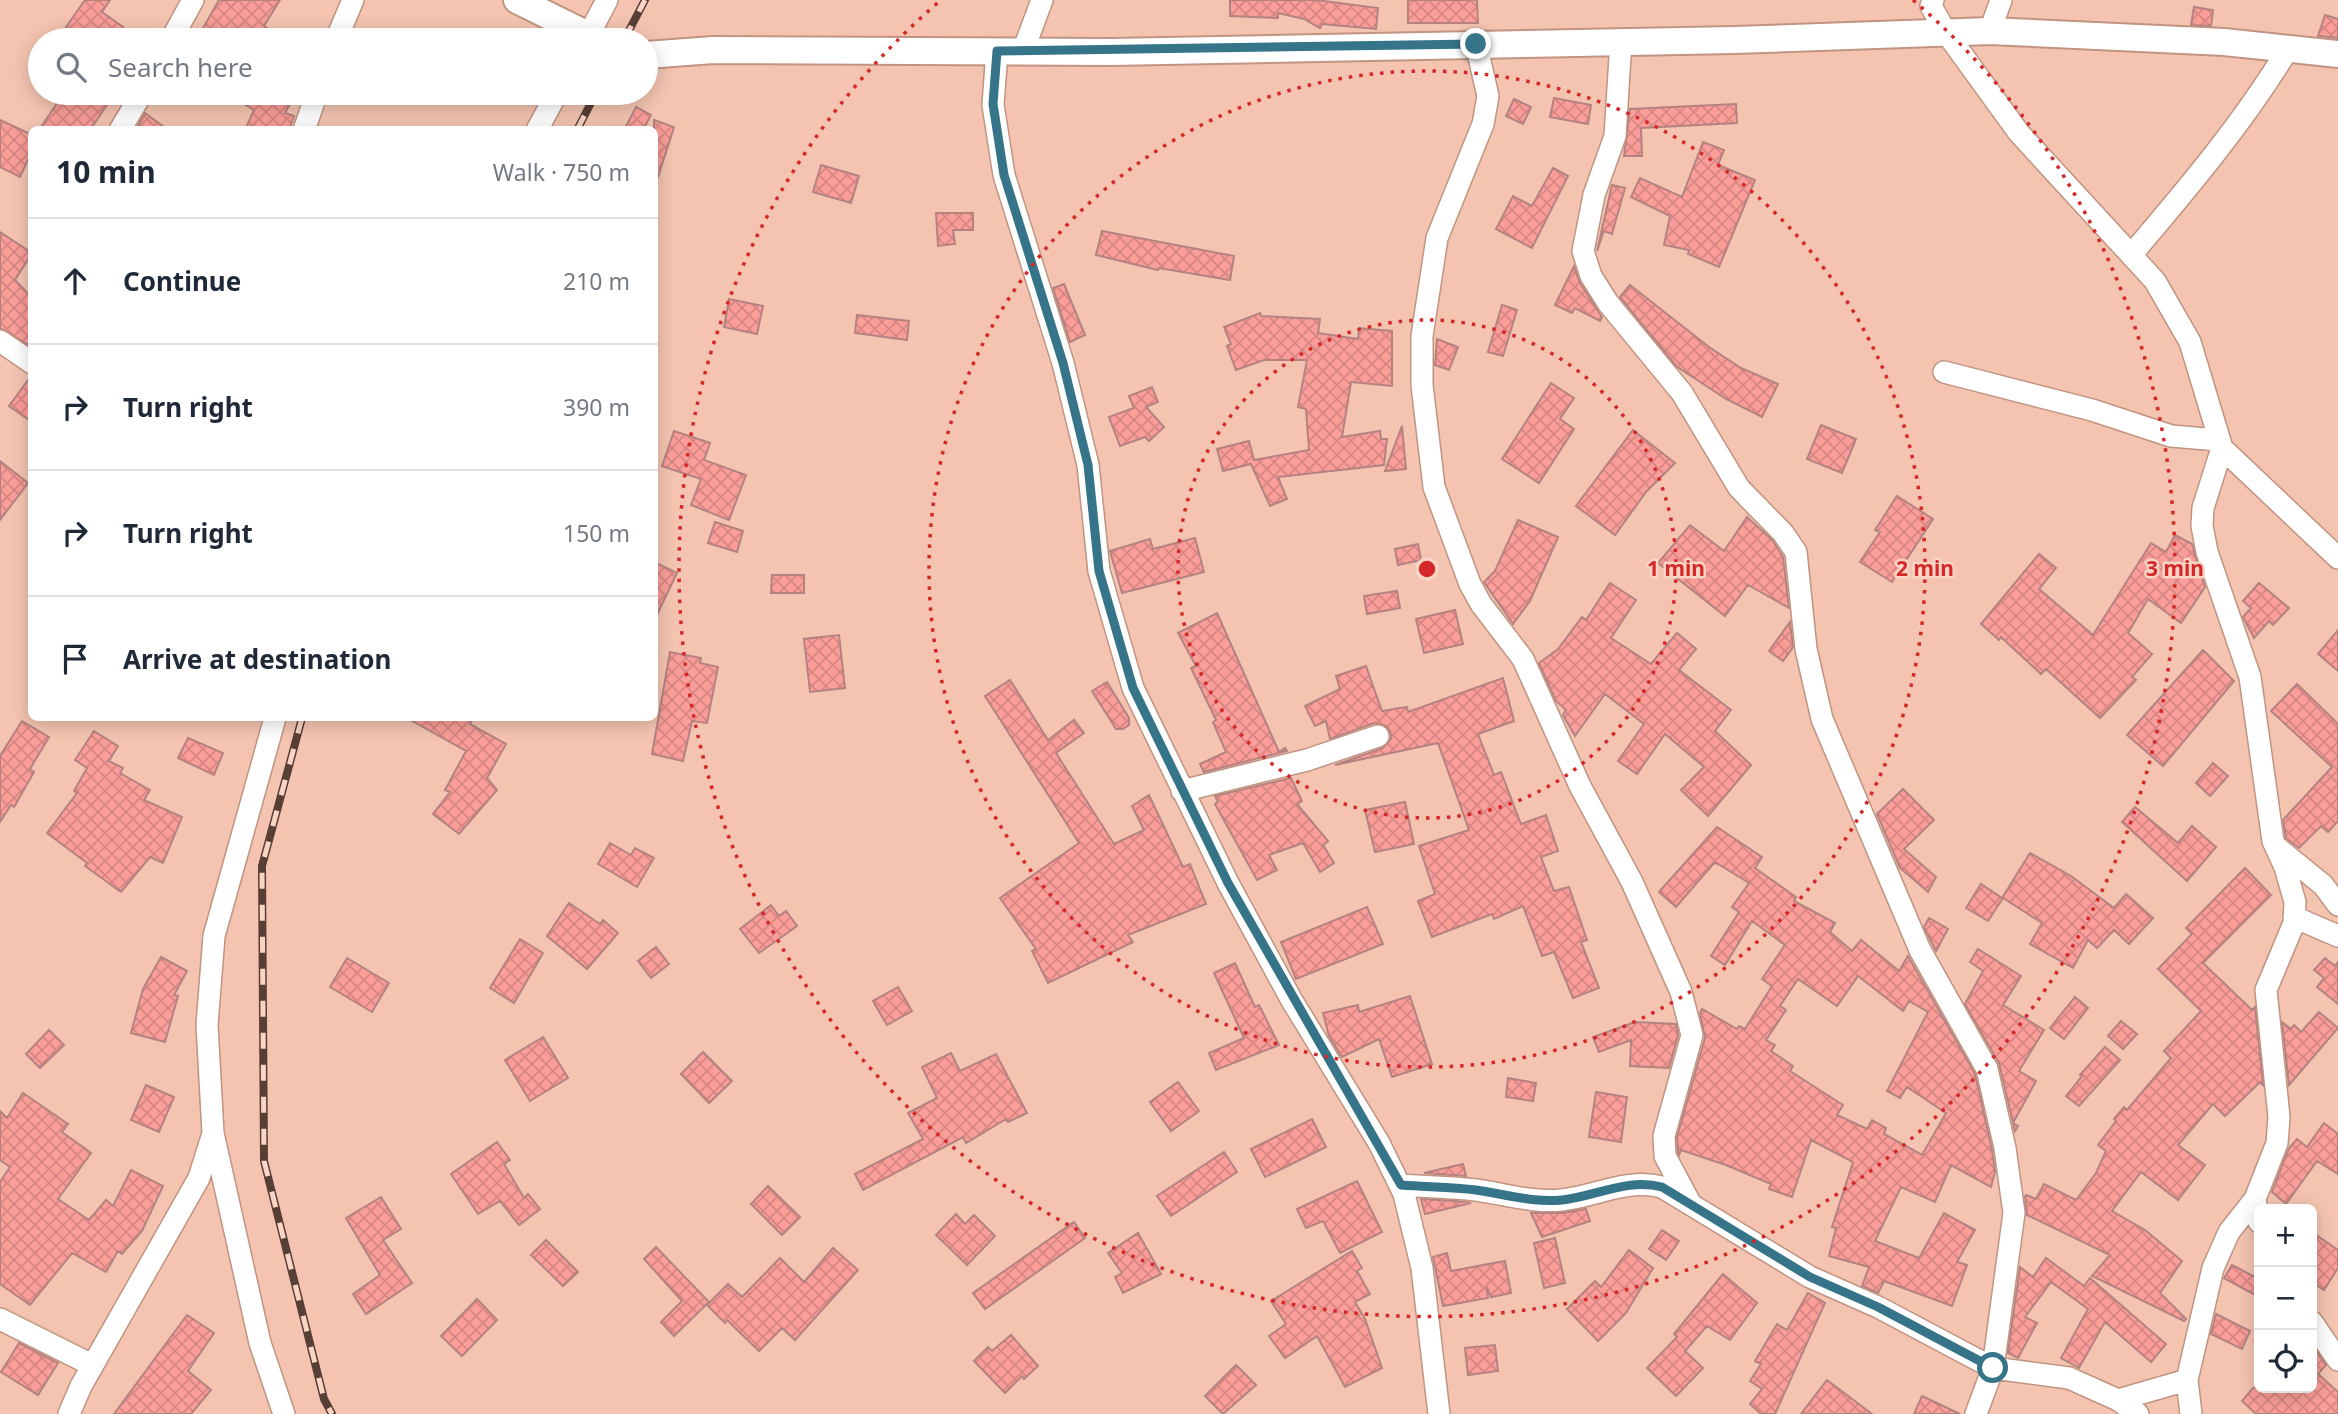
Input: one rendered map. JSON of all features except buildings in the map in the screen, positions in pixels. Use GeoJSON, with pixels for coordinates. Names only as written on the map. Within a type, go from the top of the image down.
{"type":"FeatureCollection","features":[{"type":"Feature","properties":{"kind":"street"},"geometry":{"type":"LineString","coordinates":[[178,28],[193,0]]}},
{"type":"Feature","properties":{"kind":"street"},"geometry":{"type":"LineString","coordinates":[[341,28],[353,0]]}},
{"type":"Feature","properties":{"kind":"street"},"geometry":{"type":"LineString","coordinates":[[517,0],[570,28]]}},
{"type":"Feature","properties":{"kind":"street"},"geometry":{"type":"LineString","coordinates":[[596,28],[607,0]]}},
{"type":"Feature","properties":{"kind":"street"},"geometry":{"type":"LineString","coordinates":[[1042,0],[1010,51],[993,104],[1004,175],[1063,363],[1088,465],[1099,571],[1133,688],[1182,791],[1285,987],[1379,1143],[1401,1185],[1418,1241],[1439,1414]]}},
{"type":"Feature","properties":{"kind":"street"},"geometry":{"type":"LineString","coordinates":[[1933,0],[1931,6],[1945,32],[2026,141],[2155,281],[2190,342],[2220,444],[2338,558]]}},
{"type":"Feature","properties":{"kind":"street"},"geometry":{"type":"LineString","coordinates":[[1990,31],[2001,0]]}},
{"type":"Feature","properties":{"kind":"street"},"geometry":{"type":"LineString","coordinates":[[658,54],[713,50],[1010,51],[1476,44],[1990,31],[2224,43],[2338,54]]}},
{"type":"Feature","properties":{"kind":"street"},"geometry":{"type":"LineString","coordinates":[[1621,41],[1615,136],[1594,195],[1583,251],[1591,276],[1602,295],[1682,393],[1728,472],[1783,533],[1796,552],[1806,649],[1822,719],[1920,950],[1987,1069],[2005,1148],[2014,1213],[1993,1368],[1976,1414]]}},
{"type":"Feature","properties":{"kind":"street"},"geometry":{"type":"LineString","coordinates":[[1476,44],[1488,96],[1483,124],[1437,238],[1422,335],[1422,385],[1434,487],[1470,583],[1481,604],[1523,659],[1580,786],[1632,882],[1681,992],[1692,1035],[1664,1136],[1665,1156],[1689,1201]]}},
{"type":"Feature","properties":{"kind":"street"},"geometry":{"type":"LineString","coordinates":[[2132,254],[2224,143],[2261,93],[2288,49]]}},
{"type":"Feature","properties":{"kind":"street"},"geometry":{"type":"LineString","coordinates":[[122,126],[135,105]]}},
{"type":"Feature","properties":{"kind":"street"},"geometry":{"type":"LineString","coordinates":[[305,126],[312,105]]}},
{"type":"Feature","properties":{"kind":"street"},"geometry":{"type":"LineString","coordinates":[[539,126],[551,105]]}},
{"type":"Feature","properties":{"kind":"street"},"geometry":{"type":"LineString","coordinates":[[0,341],[28,360]]}},
{"type":"Feature","properties":{"kind":"street"},"geometry":{"type":"LineString","coordinates":[[1944,372],[2092,410],[2171,436],[2220,444]]}},
{"type":"Feature","properties":{"kind":"street"},"geometry":{"type":"LineString","coordinates":[[2191,1414],[2187,1380],[2213,1268],[2230,1232],[2255,1199],[2277,1143],[2279,1117],[2266,990],[2294,917],[2295,902],[2285,867],[2275,845],[2250,677],[2207,551],[2202,526],[2203,508],[2220,444]]}},
{"type":"Feature","properties":{"kind":"street"},"geometry":{"type":"LineString","coordinates":[[274,721],[214,936],[207,1025],[213,1133],[260,1343],[284,1414]]}},
{"type":"Feature","properties":{"kind":"street"},"geometry":{"type":"LineString","coordinates":[[1182,791],[1307,760],[1378,736]]}},
{"type":"Feature","properties":{"kind":"street"},"geometry":{"type":"LineString","coordinates":[[2275,845],[2323,885],[2338,905]]}},
{"type":"Feature","properties":{"kind":"street"},"geometry":{"type":"LineString","coordinates":[[2294,917],[2338,936]]}},
{"type":"Feature","properties":{"kind":"street"},"geometry":{"type":"LineString","coordinates":[[69,1414],[92,1365],[199,1178],[213,1133]]}},
{"type":"Feature","properties":{"kind":"street"},"geometry":{"type":"LineString","coordinates":[[1401,1185],[1476,1190],[1525,1199],[1562,1200],[1629,1184],[1648,1183],[1689,1201],[1716,1222],[1810,1277],[1878,1307],[1993,1368],[2069,1378],[2118,1400],[2137,1414]]}},
{"type":"Feature","properties":{"kind":"street"},"geometry":{"type":"LineString","coordinates":[[2255,1199],[2256,1204]]}},
{"type":"Feature","properties":{"kind":"street"},"geometry":{"type":"LineString","coordinates":[[0,1319],[92,1365]]}},
{"type":"Feature","properties":{"kind":"street"},"geometry":{"type":"LineString","coordinates":[[2317,1329],[2338,1360]]}},
{"type":"Feature","properties":{"kind":"street"},"geometry":{"type":"LineString","coordinates":[[2118,1400],[2187,1380]]}},
{"type":"Feature","properties":{"kind":"railway"},"geometry":{"type":"LineString","coordinates":[[630,28],[645,0]]}},
{"type":"Feature","properties":{"kind":"railway"},"geometry":{"type":"LineString","coordinates":[[579,126],[590,105]]}},
{"type":"Feature","properties":{"kind":"railway"},"geometry":{"type":"LineString","coordinates":[[301,721],[262,866],[264,1161],[324,1399],[332,1414]]}},
{"type":"Feature","properties":{"kind":"route"},"geometry":{"type":"LineString","coordinates":[[1476,44],[1111,52],[997,51],[993,104],[1004,175],[1063,363],[1088,465],[1099,571],[1133,688],[1228,883],[1291,999],[1379,1143],[1401,1185],[1476,1190],[1525,1199],[1562,1200],[1629,1184],[1648,1183],[1662,1187],[1810,1277],[1878,1307],[1993,1368]]}}]}
